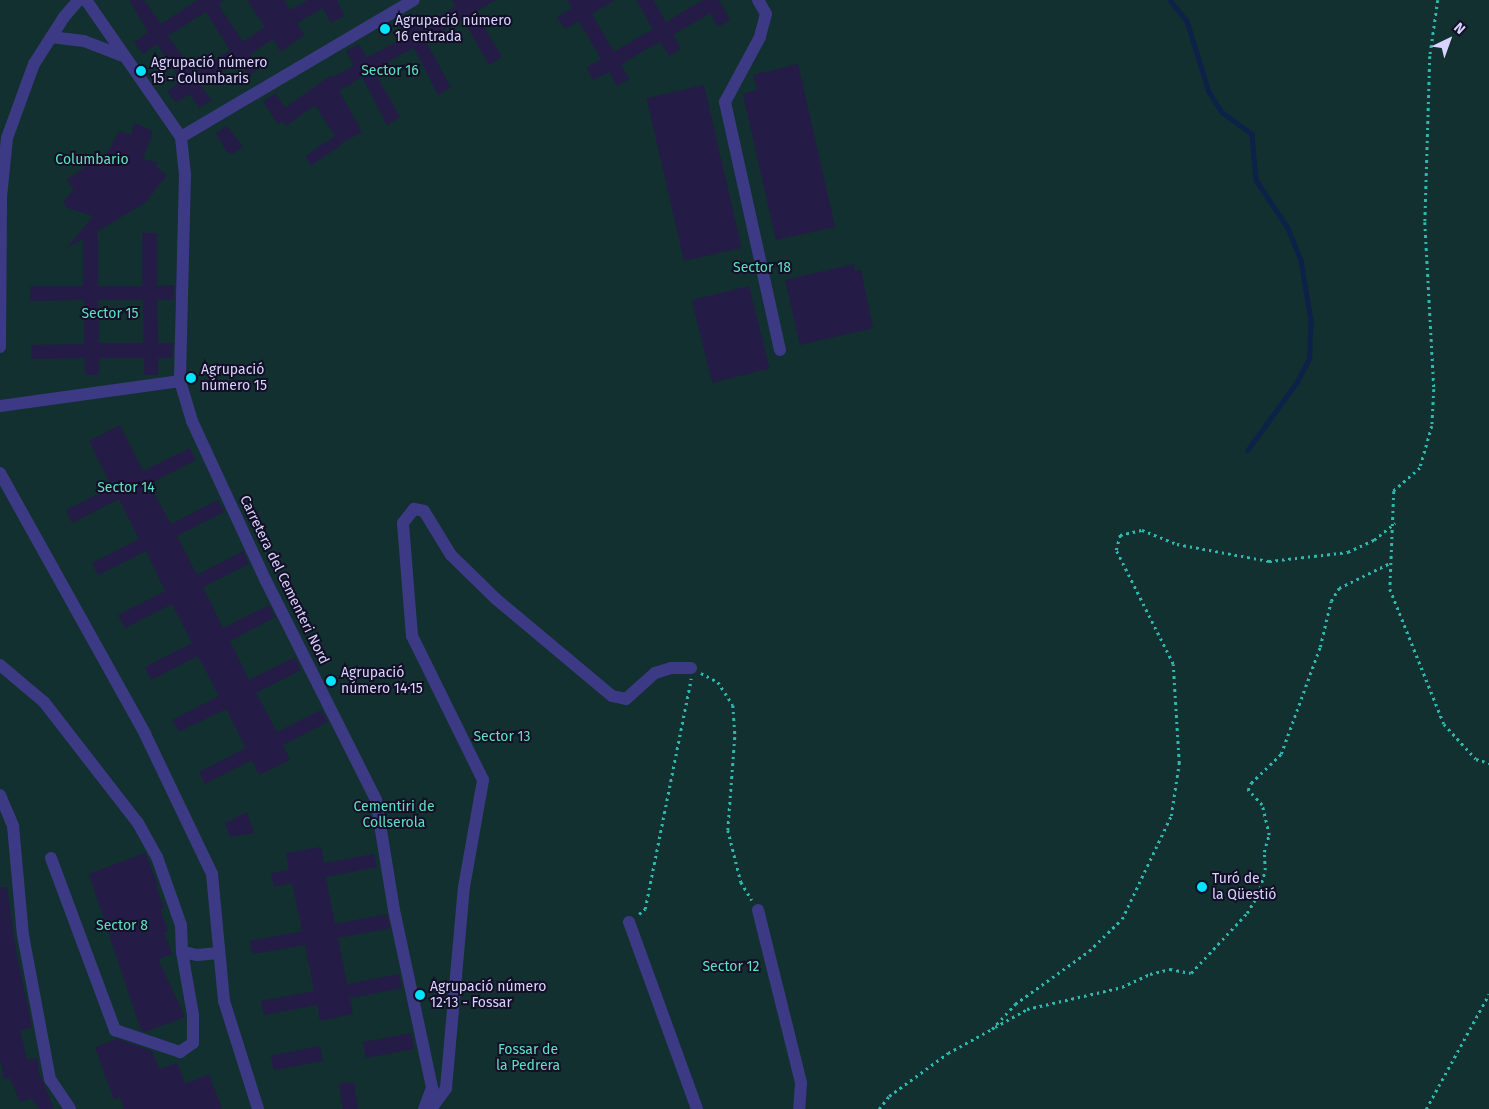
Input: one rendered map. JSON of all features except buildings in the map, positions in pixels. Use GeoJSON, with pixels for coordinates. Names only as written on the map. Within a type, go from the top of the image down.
{"type":"FeatureCollection","features":[{"type":"Feature","properties":{"kind":"street"},"geometry":{"type":"LineString","coordinates":[[0,347],[1,198],[7,138],[21,92],[52,37],[79,0]]}},
{"type":"Feature","properties":{"kind":"street"},"geometry":{"type":"LineString","coordinates":[[86,0],[121,55],[181,137],[414,0]]}},
{"type":"Feature","properties":{"kind":"street"},"geometry":{"type":"LineString","coordinates":[[758,0],[766,14],[760,37],[726,102],[780,350]]}},
{"type":"Feature","properties":{"kind":"street"},"geometry":{"type":"LineString","coordinates":[[52,37],[84,41],[121,55]]}},
{"type":"Feature","properties":{"kind":"street","name":"Carretera del Cementeri Nord"},"geometry":{"type":"LineString","coordinates":[[181,137],[185,174],[180,381],[192,420],[266,581],[376,800],[396,920],[432,1088],[424,1109]]}},
{"type":"Feature","properties":{"kind":"street"},"geometry":{"type":"LineString","coordinates":[[0,406],[180,381]]}},
{"type":"Feature","properties":{"kind":"street"},"geometry":{"type":"LineString","coordinates":[[0,473],[145,734],[212,874],[224,1001],[258,1109]]}},
{"type":"Feature","properties":{"kind":"street"},"geometry":{"type":"LineString","coordinates":[[431,1109],[446,1088],[464,887],[484,780],[412,636],[403,523],[414,509],[424,511],[451,555],[496,599],[612,696],[626,700],[655,673],[671,668],[691,668]]}},
{"type":"Feature","properties":{"kind":"street"},"geometry":{"type":"LineString","coordinates":[[0,665],[44,702],[138,823],[157,857],[181,925],[182,952],[193,1015],[193,1043],[180,1052],[115,1030],[51,858]]}},
{"type":"Feature","properties":{"kind":"street"},"geometry":{"type":"LineString","coordinates":[[0,795],[13,826],[22,935],[50,1079],[70,1109]]}},
{"type":"Feature","properties":{"kind":"street"},"geometry":{"type":"LineString","coordinates":[[758,910],[801,1083],[798,1109]]}},
{"type":"Feature","properties":{"kind":"street"},"geometry":{"type":"LineString","coordinates":[[629,922],[697,1109]]}},
{"type":"Feature","properties":{"kind":"street"},"geometry":{"type":"LineString","coordinates":[[182,952],[197,956],[219,953]]}},
{"type":"Feature","properties":{"kind":"path"},"geometry":{"type":"LineString","coordinates":[[1438,0],[1430,56],[1425,222],[1433,371],[1432,426],[1420,468],[1394,491],[1395,523],[1390,563],[1390,589],[1444,724],[1476,759],[1489,763]]}},
{"type":"Feature","properties":{"kind":"path"},"geometry":{"type":"LineString","coordinates":[[992,1028],[1015,1004],[1089,951],[1122,919],[1171,816],[1179,763],[1173,664],[1116,550],[1120,535],[1142,530],[1176,544],[1269,561],[1348,552],[1374,540],[1395,523]]}},
{"type":"Feature","properties":{"kind":"path"},"geometry":{"type":"LineString","coordinates":[[879,1109],[889,1096],[948,1053],[1027,1009],[1122,987],[1150,974],[1170,969],[1191,973],[1247,913],[1258,895],[1263,879],[1264,852],[1269,835],[1262,805],[1248,790],[1251,783],[1281,754],[1320,647],[1331,601],[1339,588],[1390,563]]}},
{"type":"Feature","properties":{"kind":"path"},"geometry":{"type":"LineString","coordinates":[[629,922],[645,909],[691,690],[691,668],[718,682],[733,706],[735,737],[728,830],[741,882],[758,910]]}},
{"type":"Feature","properties":{"kind":"path"},"geometry":{"type":"LineString","coordinates":[[1426,1109],[1489,994]]}},
{"type":"Feature","properties":{"kind":"green space"},"geometry":{"type":"Polygon","coordinates":[[[0,0],[1489,0],[1489,1109],[0,1109],[0,0]]]}},
{"type":"Feature","properties":{"kind":"waterway"},"geometry":{"type":"LineString","coordinates":[[1170,0],[1187,21],[1209,92],[1222,112],[1252,134],[1256,180],[1288,228],[1301,261],[1311,320],[1310,358],[1296,384],[1248,450]]}},
{"type":"Feature","properties":{"kind":"place","name":"Agrupació número 16 entrada"},"geometry":{"type":"Point","coordinates":[385,29]}},
{"type":"Feature","properties":{"kind":"place","name":"Agrupació número 15 - Columbaris"},"geometry":{"type":"Point","coordinates":[141,71]}},
{"type":"Feature","properties":{"kind":"place","name":"Agrupació número 15"},"geometry":{"type":"Point","coordinates":[191,378]}},
{"type":"Feature","properties":{"kind":"place","name":"Agrupació número 14·15"},"geometry":{"type":"Point","coordinates":[331,681]}},
{"type":"Feature","properties":{"kind":"place","name":"Turó de la Qüestió"},"geometry":{"type":"Point","coordinates":[1202,887]}},
{"type":"Feature","properties":{"kind":"place","name":"Agrupació número 12·13 - Fossar"},"geometry":{"type":"Point","coordinates":[420,995]}},
{"type":"Feature","properties":{"kind":"park label","name":"Sector 16"},"geometry":{"type":"Point","coordinates":[390,71]}},
{"type":"Feature","properties":{"kind":"park label","name":"Columbario"},"geometry":{"type":"Point","coordinates":[92,160]}},
{"type":"Feature","properties":{"kind":"park label","name":"Sector 18"},"geometry":{"type":"Point","coordinates":[762,268]}},
{"type":"Feature","properties":{"kind":"park label","name":"Sector 15"},"geometry":{"type":"Point","coordinates":[110,314]}},
{"type":"Feature","properties":{"kind":"park label","name":"Sector 14"},"geometry":{"type":"Point","coordinates":[126,488]}},
{"type":"Feature","properties":{"kind":"park label","name":"Sector 13"},"geometry":{"type":"Point","coordinates":[502,737]}},
{"type":"Feature","properties":{"kind":"park label","name":"Cementiri de Collserola"},"geometry":{"type":"Point","coordinates":[394,816]}},
{"type":"Feature","properties":{"kind":"park label","name":"Sector 8"},"geometry":{"type":"Point","coordinates":[122,926]}},
{"type":"Feature","properties":{"kind":"park label","name":"Sector 12"},"geometry":{"type":"Point","coordinates":[731,967]}},
{"type":"Feature","properties":{"kind":"park label","name":"Fossar de la Pedrera"},"geometry":{"type":"Point","coordinates":[528,1058]}}]}
